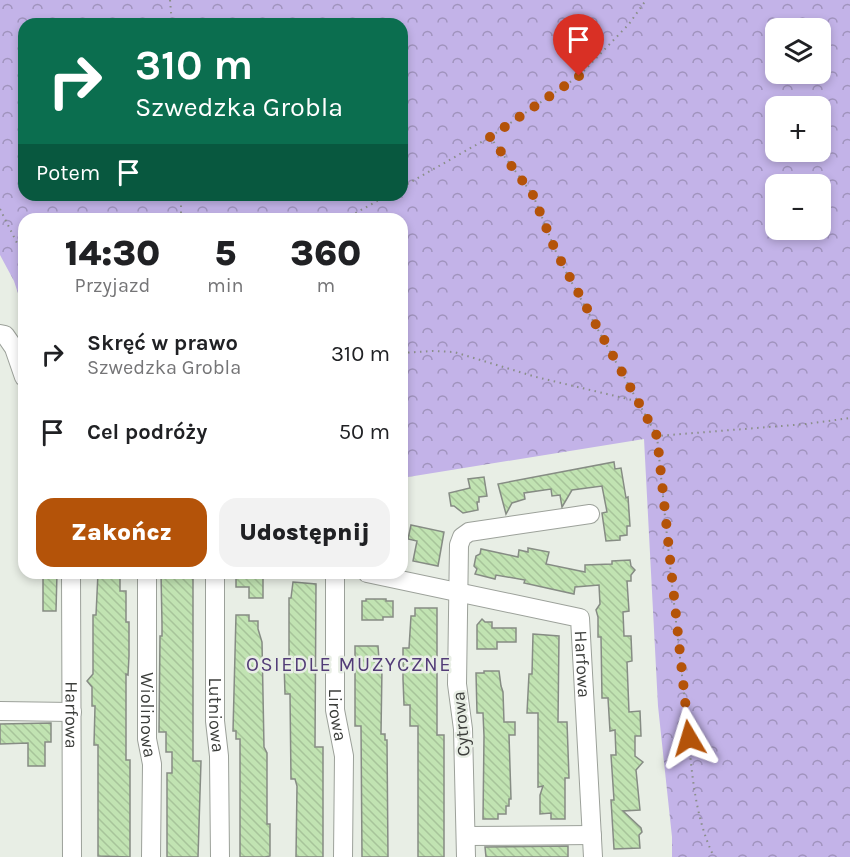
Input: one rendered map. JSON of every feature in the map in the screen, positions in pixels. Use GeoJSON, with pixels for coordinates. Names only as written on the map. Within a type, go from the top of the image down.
{"type":"FeatureCollection","features":[{"type":"Feature","properties":{"kind":"street"},"geometry":{"type":"LineString","coordinates":[[0,334],[5,335],[18,359]]}},
{"type":"Feature","properties":{"kind":"street"},"geometry":{"type":"LineString","coordinates":[[458,592],[459,545],[462,537],[469,532],[590,514]]}},
{"type":"Feature","properties":{"kind":"street","name":"Harfowa"},"geometry":{"type":"LineString","coordinates":[[71,579],[72,857]]}},
{"type":"Feature","properties":{"kind":"street","name":"Wiolinowa"},"geometry":{"type":"LineString","coordinates":[[147,579],[147,739],[152,764],[151,857]]}},
{"type":"Feature","properties":{"kind":"street","name":"Lutniowa"},"geometry":{"type":"LineString","coordinates":[[215,579],[215,721],[219,756],[220,857]]}},
{"type":"Feature","properties":{"kind":"street","name":"Lirowa"},"geometry":{"type":"LineString","coordinates":[[335,579],[335,710],[344,756],[343,857]]}},
{"type":"Feature","properties":{"kind":"street","name":"Harfowa"},"geometry":{"type":"LineString","coordinates":[[396,579],[580,618],[593,857]]}},
{"type":"Feature","properties":{"kind":"street","name":"Cytrowa"},"geometry":{"type":"LineString","coordinates":[[458,592],[457,684],[463,729],[466,857]]}},
{"type":"Feature","properties":{"kind":"street"},"geometry":{"type":"LineString","coordinates":[[0,711],[72,712]]}},
{"type":"Feature","properties":{"kind":"street"},"geometry":{"type":"LineString","coordinates":[[466,836],[592,835]]}},
{"type":"Feature","properties":{"kind":"path"},"geometry":{"type":"LineString","coordinates":[[170,0],[172,18]]}},
{"type":"Feature","properties":{"kind":"path"},"geometry":{"type":"LineString","coordinates":[[408,184],[490,137],[579,76],[628,24],[646,0]]}},
{"type":"Feature","properties":{"kind":"path"},"geometry":{"type":"LineString","coordinates":[[490,137],[533,195],[556,252],[657,436],[697,806],[714,857]]}},
{"type":"Feature","properties":{"kind":"path"},"geometry":{"type":"LineString","coordinates":[[356,213],[377,201]]}},
{"type":"Feature","properties":{"kind":"path"},"geometry":{"type":"LineString","coordinates":[[0,209],[18,245]]}},
{"type":"Feature","properties":{"kind":"path"},"geometry":{"type":"LineString","coordinates":[[408,353],[454,352],[536,377],[637,402]]}},
{"type":"Feature","properties":{"kind":"path"},"geometry":{"type":"LineString","coordinates":[[657,436],[806,424],[850,418]]}},
{"type":"Feature","properties":{"kind":"green space"},"geometry":{"type":"Polygon","coordinates":[[[0,0],[850,0],[850,857],[672,857],[672,837],[658,706],[644,439],[408,477],[408,213],[18,213],[18,293],[0,255],[0,0]]]}},
{"type":"Feature","properties":{"kind":"building"},"geometry":{"type":"Polygon","coordinates":[[[614,462],[615,469],[621,468],[626,498],[628,497],[630,526],[627,526],[627,535],[620,536],[620,540],[606,541],[602,513],[607,512],[602,486],[572,490],[562,507],[560,495],[552,496],[551,489],[524,493],[525,499],[512,503],[506,514],[498,484],[614,462]]]}},
{"type":"Feature","properties":{"kind":"building"},"geometry":{"type":"Polygon","coordinates":[[[484,477],[487,496],[479,497],[478,510],[463,513],[451,506],[449,493],[470,488],[468,479],[484,477]]]}},
{"type":"Feature","properties":{"kind":"building"},"geometry":{"type":"Polygon","coordinates":[[[411,525],[444,532],[438,566],[413,561],[417,541],[408,539],[411,525]]]}},
{"type":"Feature","properties":{"kind":"building"},"geometry":{"type":"Polygon","coordinates":[[[528,548],[549,552],[546,564],[585,572],[585,565],[612,564],[612,561],[630,560],[635,570],[631,575],[631,581],[627,581],[629,611],[623,612],[624,636],[631,636],[632,661],[627,662],[629,712],[640,711],[641,736],[635,736],[635,756],[643,762],[636,770],[640,810],[623,811],[641,828],[640,848],[614,849],[611,755],[616,755],[615,730],[610,731],[608,698],[602,698],[601,637],[598,637],[596,610],[600,604],[599,585],[575,587],[574,594],[524,583],[525,580],[496,575],[495,579],[475,574],[476,556],[480,554],[481,549],[518,557],[519,550],[528,552],[528,548]]]}},
{"type":"Feature","properties":{"kind":"building"},"geometry":{"type":"Polygon","coordinates":[[[43,579],[57,579],[56,611],[43,611],[43,579]]]}},
{"type":"Feature","properties":{"kind":"building"},"geometry":{"type":"Polygon","coordinates":[[[98,579],[120,579],[120,591],[126,591],[126,622],[129,622],[128,675],[126,674],[126,760],[130,760],[130,857],[98,856],[98,745],[94,745],[95,706],[92,706],[92,687],[87,681],[93,674],[93,615],[96,615],[98,579]]]}},
{"type":"Feature","properties":{"kind":"building"},"geometry":{"type":"Polygon","coordinates":[[[161,579],[193,579],[193,761],[201,761],[198,857],[167,857],[167,773],[172,773],[172,752],[166,752],[166,732],[159,732],[160,636],[162,636],[161,579]]]}},
{"type":"Feature","properties":{"kind":"building"},"geometry":{"type":"Polygon","coordinates":[[[236,579],[263,579],[263,598],[249,598],[249,587],[236,587],[236,579]]]}},
{"type":"Feature","properties":{"kind":"building"},"geometry":{"type":"Polygon","coordinates":[[[293,582],[316,584],[315,747],[323,747],[323,857],[296,857],[297,786],[295,779],[291,779],[290,694],[285,694],[284,662],[289,662],[289,598],[291,598],[293,582]]]}},
{"type":"Feature","properties":{"kind":"building"},"geometry":{"type":"Polygon","coordinates":[[[366,599],[393,601],[393,617],[383,617],[383,620],[362,620],[362,601],[366,599]]]}},
{"type":"Feature","properties":{"kind":"building"},"geometry":{"type":"Polygon","coordinates":[[[415,608],[437,608],[437,735],[444,735],[444,857],[418,857],[418,726],[410,726],[410,705],[404,705],[403,679],[403,648],[409,648],[411,616],[415,616],[415,608]]]}},
{"type":"Feature","properties":{"kind":"building"},"geometry":{"type":"Polygon","coordinates":[[[236,615],[249,615],[249,621],[258,621],[262,642],[264,747],[267,753],[267,824],[270,824],[270,856],[265,857],[240,857],[240,739],[236,739],[236,731],[233,731],[236,615]]]}},
{"type":"Feature","properties":{"kind":"building"},"geometry":{"type":"Polygon","coordinates":[[[482,619],[485,622],[492,622],[492,628],[516,628],[516,642],[497,642],[497,649],[477,649],[477,625],[482,619]]]}},
{"type":"Feature","properties":{"kind":"building"},"geometry":{"type":"Polygon","coordinates":[[[533,634],[559,636],[558,722],[567,722],[569,778],[565,778],[565,819],[551,819],[551,813],[540,814],[540,795],[543,786],[538,787],[538,713],[527,713],[529,674],[532,674],[533,634]]]}},
{"type":"Feature","properties":{"kind":"building"},"geometry":{"type":"Polygon","coordinates":[[[355,646],[378,646],[382,667],[381,734],[385,734],[385,740],[387,740],[388,857],[362,857],[361,726],[355,726],[355,646]]]}},
{"type":"Feature","properties":{"kind":"building"},"geometry":{"type":"Polygon","coordinates":[[[484,671],[499,671],[503,692],[504,722],[515,722],[515,735],[509,735],[511,799],[509,799],[509,806],[506,806],[506,814],[498,814],[498,819],[483,819],[483,713],[477,713],[476,673],[484,673],[484,671]]]}},
{"type":"Feature","properties":{"kind":"building"},"geometry":{"type":"Polygon","coordinates":[[[51,723],[51,742],[45,742],[45,766],[28,766],[28,743],[0,744],[0,724],[51,723]]]}},
{"type":"Feature","properties":{"kind":"building"},"geometry":{"type":"Polygon","coordinates":[[[568,846],[568,857],[486,857],[485,847],[568,846]]]}},
{"type":"Feature","properties":{"kind":"district","name":"OSIEDLE MUZYCZNE"},"geometry":{"type":"Point","coordinates":[349,664]}},
{"type":"Feature","properties":{"kind":"route"},"geometry":{"type":"LineString","coordinates":[[579,76],[490,137],[533,195],[567,274],[657,436],[689,738]]}}]}
